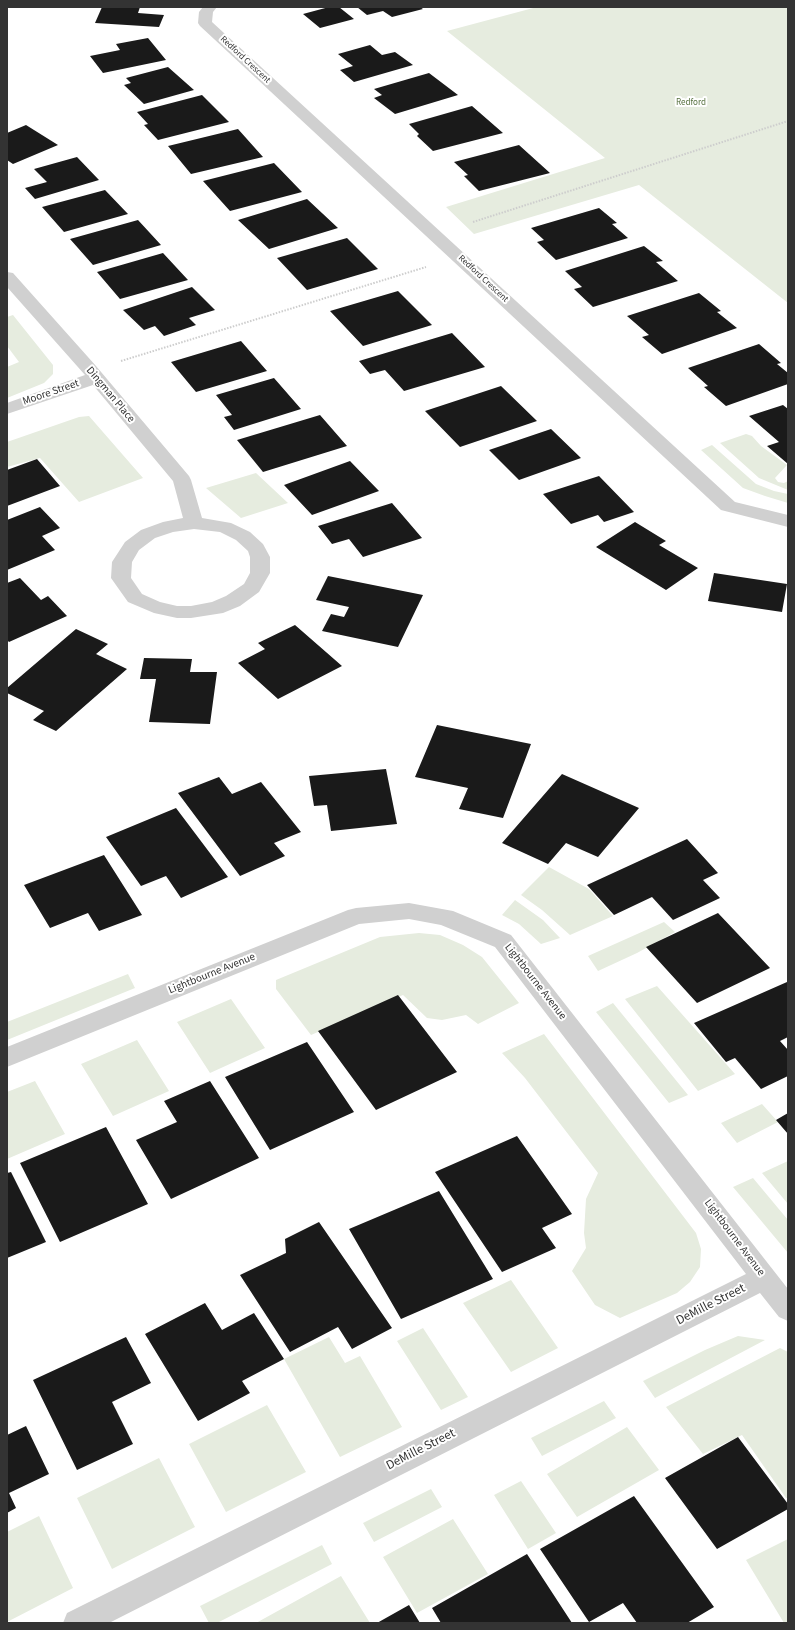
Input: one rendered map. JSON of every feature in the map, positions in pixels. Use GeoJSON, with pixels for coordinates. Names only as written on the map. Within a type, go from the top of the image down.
{"type":"FeatureCollection","features":[{"type":"Feature","properties":{"kind":"street","name":"Redford Crescent"},"geometry":{"type":"LineString","coordinates":[[210,7],[206,12],[205,23],[728,506],[788,521]]}},
{"type":"Feature","properties":{"kind":"street","name":"Dingman Place"},"geometry":{"type":"LineString","coordinates":[[7,277],[93,374],[182,480],[194,524]]}},
{"type":"Feature","properties":{"kind":"street","name":"Moore Street"},"geometry":{"type":"LineString","coordinates":[[7,408],[93,374]]}},
{"type":"Feature","properties":{"kind":"street"},"geometry":{"type":"LineString","coordinates":[[194,524],[224,528],[243,536],[256,548],[260,557],[260,573],[252,588],[227,604],[216,608],[191,612],[177,612],[154,607],[135,598],[121,578],[122,562],[132,546],[148,534],[170,526],[194,524]]}},
{"type":"Feature","properties":{"kind":"street","name":"Lightbourne Avenue"},"geometry":{"type":"LineString","coordinates":[[7,1057],[356,916],[409,911],[445,917],[503,941],[788,1309]]}},
{"type":"Feature","properties":{"kind":"street","name":"DeMille Street"},"geometry":{"type":"LineString","coordinates":[[78,1623],[764,1278]]}},
{"type":"Feature","properties":{"kind":"path"},"geometry":{"type":"LineString","coordinates":[[473,222],[788,121]]}},
{"type":"Feature","properties":{"kind":"path"},"geometry":{"type":"LineString","coordinates":[[93,374],[460,258]]}},
{"type":"Feature","properties":{"kind":"green space","name":"Redford"},"geometry":{"type":"Polygon","coordinates":[[[537,7],[788,7],[788,303],[639,185],[474,234],[446,207],[605,158],[447,31],[537,7]]]}},
{"type":"Feature","properties":{"kind":"green space"},"geometry":{"type":"Polygon","coordinates":[[[13,315],[53,365],[53,374],[44,383],[7,398],[7,367],[19,362],[7,346],[7,317],[13,315]]]}},
{"type":"Feature","properties":{"kind":"green space"},"geometry":{"type":"Polygon","coordinates":[[[89,416],[143,478],[79,502],[40,458],[7,467],[7,442],[79,417],[89,416]]]}},
{"type":"Feature","properties":{"kind":"green space"},"geometry":{"type":"Polygon","coordinates":[[[746,434],[752,436],[761,446],[787,465],[775,478],[778,482],[784,483],[788,481],[788,490],[759,478],[720,443],[746,434]]]}},
{"type":"Feature","properties":{"kind":"green space"},"geometry":{"type":"Polygon","coordinates":[[[712,445],[756,484],[774,491],[788,494],[788,503],[743,488],[701,450],[712,445]]]}},
{"type":"Feature","properties":{"kind":"green space"},"geometry":{"type":"Polygon","coordinates":[[[256,473],[288,503],[241,518],[206,488],[256,473]]]}},
{"type":"Feature","properties":{"kind":"green space"},"geometry":{"type":"Polygon","coordinates":[[[549,867],[589,889],[613,916],[570,935],[542,910],[521,895],[549,867]]]}},
{"type":"Feature","properties":{"kind":"green space"},"geometry":{"type":"Polygon","coordinates":[[[515,900],[543,920],[560,938],[541,944],[519,924],[502,915],[515,900]]]}},
{"type":"Feature","properties":{"kind":"green space"},"geometry":{"type":"Polygon","coordinates":[[[664,922],[675,932],[637,953],[598,971],[588,956],[664,922]]]}},
{"type":"Feature","properties":{"kind":"green space"},"geometry":{"type":"Polygon","coordinates":[[[419,933],[440,935],[463,945],[482,957],[519,1003],[478,1024],[466,1015],[442,1020],[427,1018],[403,995],[311,1035],[276,989],[276,980],[380,937],[419,933]]]}},
{"type":"Feature","properties":{"kind":"green space"},"geometry":{"type":"Polygon","coordinates":[[[128,974],[135,988],[7,1040],[7,1022],[128,974]]]}},
{"type":"Feature","properties":{"kind":"green space"},"geometry":{"type":"Polygon","coordinates":[[[657,986],[735,1074],[698,1091],[625,999],[657,986]]]}},
{"type":"Feature","properties":{"kind":"green space"},"geometry":{"type":"Polygon","coordinates":[[[231,999],[265,1048],[210,1073],[177,1022],[231,999]]]}},
{"type":"Feature","properties":{"kind":"green space"},"geometry":{"type":"Polygon","coordinates":[[[613,1003],[688,1095],[669,1103],[596,1012],[613,1003]]]}},
{"type":"Feature","properties":{"kind":"green space"},"geometry":{"type":"Polygon","coordinates":[[[544,1034],[696,1233],[701,1249],[700,1267],[690,1282],[677,1293],[620,1318],[595,1305],[572,1271],[586,1248],[584,1233],[586,1199],[598,1173],[525,1078],[502,1053],[544,1034]]]}},
{"type":"Feature","properties":{"kind":"green space"},"geometry":{"type":"Polygon","coordinates":[[[137,1040],[169,1091],[113,1116],[81,1064],[137,1040]]]}},
{"type":"Feature","properties":{"kind":"green space"},"geometry":{"type":"Polygon","coordinates":[[[35,1081],[65,1134],[7,1159],[7,1092],[35,1081]]]}},
{"type":"Feature","properties":{"kind":"green space"},"geometry":{"type":"Polygon","coordinates":[[[762,1104],[778,1122],[737,1143],[721,1123],[762,1104]]]}},
{"type":"Feature","properties":{"kind":"green space"},"geometry":{"type":"Polygon","coordinates":[[[788,1161],[788,1204],[762,1173],[788,1161]]]}},
{"type":"Feature","properties":{"kind":"green space"},"geometry":{"type":"Polygon","coordinates":[[[753,1178],[788,1220],[788,1253],[733,1187],[753,1178]]]}},
{"type":"Feature","properties":{"kind":"green space"},"geometry":{"type":"Polygon","coordinates":[[[511,1280],[558,1348],[511,1372],[463,1303],[511,1280]]]}},
{"type":"Feature","properties":{"kind":"green space"},"geometry":{"type":"Polygon","coordinates":[[[423,1328],[468,1397],[441,1410],[397,1341],[423,1328]]]}},
{"type":"Feature","properties":{"kind":"green space"},"geometry":{"type":"Polygon","coordinates":[[[738,1336],[765,1340],[655,1398],[643,1381],[705,1350],[738,1336]]]}},
{"type":"Feature","properties":{"kind":"green space"},"geometry":{"type":"Polygon","coordinates":[[[329,1337],[345,1363],[360,1356],[402,1427],[340,1457],[284,1359],[329,1337]]]}},
{"type":"Feature","properties":{"kind":"green space"},"geometry":{"type":"Polygon","coordinates":[[[780,1348],[788,1352],[788,1498],[786,1498],[742,1435],[703,1454],[666,1407],[780,1348]]]}},
{"type":"Feature","properties":{"kind":"green space"},"geometry":{"type":"Polygon","coordinates":[[[604,1401],[616,1418],[542,1456],[531,1438],[604,1401]]]}},
{"type":"Feature","properties":{"kind":"green space"},"geometry":{"type":"Polygon","coordinates":[[[267,1405],[306,1472],[226,1512],[189,1444],[267,1405]]]}},
{"type":"Feature","properties":{"kind":"green space"},"geometry":{"type":"Polygon","coordinates":[[[627,1427],[659,1470],[577,1517],[547,1474],[627,1427]]]}},
{"type":"Feature","properties":{"kind":"green space"},"geometry":{"type":"Polygon","coordinates":[[[159,1458],[195,1527],[112,1569],[77,1498],[159,1458]]]}},
{"type":"Feature","properties":{"kind":"green space"},"geometry":{"type":"Polygon","coordinates":[[[521,1481],[556,1533],[528,1549],[494,1495],[521,1481]]]}},
{"type":"Feature","properties":{"kind":"green space"},"geometry":{"type":"Polygon","coordinates":[[[431,1489],[442,1507],[374,1542],[363,1523],[431,1489]]]}},
{"type":"Feature","properties":{"kind":"green space"},"geometry":{"type":"Polygon","coordinates":[[[39,1516],[73,1588],[7,1622],[7,1532],[39,1516]]]}},
{"type":"Feature","properties":{"kind":"green space"},"geometry":{"type":"Polygon","coordinates":[[[453,1519],[488,1574],[417,1613],[383,1557],[453,1519]]]}},
{"type":"Feature","properties":{"kind":"green space"},"geometry":{"type":"Polygon","coordinates":[[[788,1539],[788,1623],[784,1623],[746,1560],[788,1539]]]}},
{"type":"Feature","properties":{"kind":"green space"},"geometry":{"type":"Polygon","coordinates":[[[322,1545],[332,1564],[217,1623],[209,1623],[200,1606],[322,1545]]]}},
{"type":"Feature","properties":{"kind":"green space"},"geometry":{"type":"Polygon","coordinates":[[[341,1576],[370,1623],[256,1623],[341,1576]]]}},
{"type":"Feature","properties":{"kind":"building"},"geometry":{"type":"Polygon","coordinates":[[[102,7],[140,7],[138,13],[164,15],[159,27],[95,23],[102,7]]]}},
{"type":"Feature","properties":{"kind":"building"},"geometry":{"type":"Polygon","coordinates":[[[329,7],[339,7],[354,19],[320,28],[303,14],[329,7]]]}},
{"type":"Feature","properties":{"kind":"building"},"geometry":{"type":"Polygon","coordinates":[[[357,7],[420,7],[423,9],[392,17],[383,11],[367,15],[357,7]]]}},
{"type":"Feature","properties":{"kind":"building"},"geometry":{"type":"Polygon","coordinates":[[[148,38],[166,60],[103,73],[90,56],[120,50],[116,44],[148,38]]]}},
{"type":"Feature","properties":{"kind":"building"},"geometry":{"type":"Polygon","coordinates":[[[370,45],[382,55],[395,52],[413,65],[354,82],[340,70],[353,66],[338,54],[370,45]]]}},
{"type":"Feature","properties":{"kind":"building"},"geometry":{"type":"Polygon","coordinates":[[[168,67],[194,90],[144,104],[124,85],[131,83],[126,78],[168,67]]]}},
{"type":"Feature","properties":{"kind":"building"},"geometry":{"type":"Polygon","coordinates":[[[429,73],[458,95],[395,114],[374,98],[382,95],[374,89],[429,73]]]}},
{"type":"Feature","properties":{"kind":"building"},"geometry":{"type":"Polygon","coordinates":[[[202,95],[229,122],[158,140],[144,125],[148,124],[137,112],[202,95]]]}},
{"type":"Feature","properties":{"kind":"building"},"geometry":{"type":"Polygon","coordinates":[[[472,106],[503,133],[433,151],[417,136],[419,134],[409,124],[472,106]]]}},
{"type":"Feature","properties":{"kind":"building"},"geometry":{"type":"Polygon","coordinates":[[[26,125],[58,145],[13,164],[7,160],[7,133],[26,125]]]}},
{"type":"Feature","properties":{"kind":"building"},"geometry":{"type":"Polygon","coordinates":[[[238,129],[263,157],[191,174],[168,146],[238,129]]]}},
{"type":"Feature","properties":{"kind":"building"},"geometry":{"type":"Polygon","coordinates":[[[519,145],[550,173],[479,191],[464,176],[468,175],[454,162],[519,145]]]}},
{"type":"Feature","properties":{"kind":"building"},"geometry":{"type":"Polygon","coordinates":[[[77,157],[99,180],[35,199],[25,188],[47,182],[34,169],[77,157]]]}},
{"type":"Feature","properties":{"kind":"building"},"geometry":{"type":"Polygon","coordinates":[[[274,163],[302,192],[230,211],[203,181],[274,163]]]}},
{"type":"Feature","properties":{"kind":"building"},"geometry":{"type":"Polygon","coordinates":[[[105,190],[128,214],[64,232],[42,207],[105,190]]]}},
{"type":"Feature","properties":{"kind":"building"},"geometry":{"type":"Polygon","coordinates":[[[307,199],[338,228],[269,249],[238,220],[307,199]]]}},
{"type":"Feature","properties":{"kind":"building"},"geometry":{"type":"Polygon","coordinates":[[[599,208],[617,223],[612,224],[628,238],[556,260],[537,242],[544,240],[531,228],[599,208]]]}},
{"type":"Feature","properties":{"kind":"building"},"geometry":{"type":"Polygon","coordinates":[[[138,220],[161,245],[93,265],[70,239],[138,220]]]}},
{"type":"Feature","properties":{"kind":"building"},"geometry":{"type":"Polygon","coordinates":[[[347,238],[378,269],[307,290],[277,258],[347,238]]]}},
{"type":"Feature","properties":{"kind":"building"},"geometry":{"type":"Polygon","coordinates":[[[644,246],[663,261],[656,262],[678,281],[593,307],[574,289],[582,287],[565,271],[644,246]]]}},
{"type":"Feature","properties":{"kind":"building"},"geometry":{"type":"Polygon","coordinates":[[[163,253],[188,280],[120,299],[97,272],[163,253]]]}},
{"type":"Feature","properties":{"kind":"building"},"geometry":{"type":"Polygon","coordinates":[[[192,287],[215,310],[189,318],[196,325],[164,336],[155,326],[144,330],[123,310],[192,287]]]}},
{"type":"Feature","properties":{"kind":"building"},"geometry":{"type":"Polygon","coordinates":[[[398,291],[432,325],[363,346],[330,311],[398,291]]]}},
{"type":"Feature","properties":{"kind":"building"},"geometry":{"type":"Polygon","coordinates":[[[699,293],[721,311],[717,312],[737,328],[662,354],[642,337],[649,335],[627,316],[699,293]]]}},
{"type":"Feature","properties":{"kind":"building"},"geometry":{"type":"Polygon","coordinates":[[[452,333],[485,367],[404,391],[385,370],[370,374],[359,361],[452,333]]]}},
{"type":"Feature","properties":{"kind":"building"},"geometry":{"type":"Polygon","coordinates":[[[241,341],[267,371],[196,392],[171,362],[241,341]]]}},
{"type":"Feature","properties":{"kind":"building"},"geometry":{"type":"Polygon","coordinates":[[[759,344],[781,363],[777,364],[788,373],[788,384],[726,406],[704,387],[708,386],[688,368],[759,344]]]}},
{"type":"Feature","properties":{"kind":"building"},"geometry":{"type":"Polygon","coordinates":[[[274,378],[301,409],[234,430],[224,417],[232,415],[216,395],[274,378]]]}},
{"type":"Feature","properties":{"kind":"building"},"geometry":{"type":"Polygon","coordinates":[[[501,386],[537,421],[460,447],[425,411],[501,386]]]}},
{"type":"Feature","properties":{"kind":"building"},"geometry":{"type":"Polygon","coordinates":[[[783,405],[788,409],[788,464],[767,446],[779,442],[749,416],[783,405]]]}},
{"type":"Feature","properties":{"kind":"building"},"geometry":{"type":"Polygon","coordinates":[[[320,415],[347,446],[263,472],[237,440],[320,415]]]}},
{"type":"Feature","properties":{"kind":"building"},"geometry":{"type":"Polygon","coordinates":[[[551,429],[581,458],[519,480],[489,450],[551,429]]]}},
{"type":"Feature","properties":{"kind":"building"},"geometry":{"type":"Polygon","coordinates":[[[37,459],[60,486],[7,506],[7,470],[37,459]]]}},
{"type":"Feature","properties":{"kind":"building"},"geometry":{"type":"Polygon","coordinates":[[[350,461],[379,491],[312,515],[284,485],[350,461]]]}},
{"type":"Feature","properties":{"kind":"building"},"geometry":{"type":"Polygon","coordinates":[[[599,476],[634,512],[604,522],[598,515],[571,524],[543,494],[599,476]]]}},
{"type":"Feature","properties":{"kind":"building"},"geometry":{"type":"Polygon","coordinates":[[[392,503],[422,538],[363,557],[349,539],[332,544],[318,526],[392,503]]]}},
{"type":"Feature","properties":{"kind":"building"},"geometry":{"type":"Polygon","coordinates":[[[40,507],[60,528],[42,536],[55,550],[7,570],[7,520],[40,507]]]}},
{"type":"Feature","properties":{"kind":"building"},"geometry":{"type":"Polygon","coordinates":[[[635,522],[666,541],[659,545],[698,568],[666,590],[596,547],[635,522]]]}},
{"type":"Feature","properties":{"kind":"building"},"geometry":{"type":"Polygon","coordinates":[[[714,573],[787,584],[782,612],[708,601],[714,573]]]}},
{"type":"Feature","properties":{"kind":"building"},"geometry":{"type":"Polygon","coordinates":[[[328,576],[423,595],[398,647],[322,631],[331,614],[344,617],[349,607],[316,600],[328,576]]]}},
{"type":"Feature","properties":{"kind":"building"},"geometry":{"type":"Polygon","coordinates":[[[20,578],[41,600],[48,596],[67,616],[9,642],[7,640],[7,583],[20,578]]]}},
{"type":"Feature","properties":{"kind":"building"},"geometry":{"type":"Polygon","coordinates":[[[295,625],[342,666],[278,699],[238,663],[265,649],[258,643],[295,625]]]}},
{"type":"Feature","properties":{"kind":"building"},"geometry":{"type":"Polygon","coordinates":[[[76,629],[108,644],[96,654],[127,669],[56,731],[33,720],[44,711],[7,693],[7,688],[76,629]]]}},
{"type":"Feature","properties":{"kind":"building"},"geometry":{"type":"Polygon","coordinates":[[[144,658],[192,659],[190,672],[217,672],[210,724],[149,722],[156,679],[140,679],[144,658]]]}},
{"type":"Feature","properties":{"kind":"building"},"geometry":{"type":"Polygon","coordinates":[[[437,725],[531,744],[503,818],[459,809],[468,788],[415,777],[437,725]]]}},
{"type":"Feature","properties":{"kind":"building"},"geometry":{"type":"Polygon","coordinates":[[[386,769],[397,824],[331,831],[327,805],[314,806],[309,776],[386,769]]]}},
{"type":"Feature","properties":{"kind":"building"},"geometry":{"type":"Polygon","coordinates":[[[562,774],[639,808],[598,857],[566,843],[548,864],[502,843],[562,774]]]}},
{"type":"Feature","properties":{"kind":"building"},"geometry":{"type":"Polygon","coordinates":[[[219,777],[232,794],[261,782],[301,832],[274,843],[285,856],[240,876],[178,793],[219,777]]]}},
{"type":"Feature","properties":{"kind":"building"},"geometry":{"type":"Polygon","coordinates":[[[176,808],[228,877],[181,898],[166,876],[141,886],[106,837],[176,808]]]}},
{"type":"Feature","properties":{"kind":"building"},"geometry":{"type":"Polygon","coordinates":[[[687,839],[718,873],[703,880],[720,898],[673,920],[652,897],[614,915],[587,885],[687,839]]]}},
{"type":"Feature","properties":{"kind":"building"},"geometry":{"type":"Polygon","coordinates":[[[104,855],[142,915],[99,931],[88,913],[50,928],[24,885],[104,855]]]}},
{"type":"Feature","properties":{"kind":"building"},"geometry":{"type":"Polygon","coordinates":[[[718,913],[770,968],[697,1003],[646,947],[718,913]]]}},
{"type":"Feature","properties":{"kind":"building"},"geometry":{"type":"Polygon","coordinates":[[[787,982],[788,1037],[780,1041],[788,1050],[788,1076],[761,1089],[735,1058],[726,1062],[694,1023],[787,982]]]}},
{"type":"Feature","properties":{"kind":"building"},"geometry":{"type":"Polygon","coordinates":[[[398,995],[457,1072],[376,1110],[318,1031],[398,995]]]}},
{"type":"Feature","properties":{"kind":"building"},"geometry":{"type":"Polygon","coordinates":[[[307,1042],[354,1112],[270,1150],[225,1077],[307,1042]]]}},
{"type":"Feature","properties":{"kind":"building"},"geometry":{"type":"Polygon","coordinates":[[[210,1081],[259,1158],[171,1199],[136,1140],[177,1122],[164,1101],[210,1081]]]}},
{"type":"Feature","properties":{"kind":"building"},"geometry":{"type":"Polygon","coordinates":[[[788,1113],[788,1134],[776,1120],[788,1113]]]}},
{"type":"Feature","properties":{"kind":"building"},"geometry":{"type":"Polygon","coordinates":[[[106,1127],[148,1204],[60,1242],[20,1163],[106,1127]]]}},
{"type":"Feature","properties":{"kind":"building"},"geometry":{"type":"Polygon","coordinates":[[[517,1136],[572,1214],[542,1228],[556,1248],[502,1272],[435,1172],[517,1136]]]}},
{"type":"Feature","properties":{"kind":"building"},"geometry":{"type":"Polygon","coordinates":[[[11,1172],[46,1242],[7,1258],[7,1173],[11,1172]]]}},
{"type":"Feature","properties":{"kind":"building"},"geometry":{"type":"Polygon","coordinates":[[[439,1191],[493,1279],[401,1319],[349,1229],[439,1191]]]}},
{"type":"Feature","properties":{"kind":"building"},"geometry":{"type":"Polygon","coordinates":[[[319,1222],[392,1328],[352,1349],[338,1327],[290,1352],[240,1275],[286,1253],[285,1239],[319,1222]]]}},
{"type":"Feature","properties":{"kind":"building"},"geometry":{"type":"Polygon","coordinates":[[[205,1303],[222,1330],[254,1313],[284,1359],[242,1381],[250,1393],[198,1421],[145,1334],[205,1303]]]}},
{"type":"Feature","properties":{"kind":"building"},"geometry":{"type":"Polygon","coordinates":[[[126,1337],[151,1383],[112,1402],[133,1444],[77,1470],[33,1380],[126,1337]]]}},
{"type":"Feature","properties":{"kind":"building"},"geometry":{"type":"Polygon","coordinates":[[[26,1426],[49,1474],[9,1493],[16,1508],[7,1513],[7,1435],[26,1426]]]}},
{"type":"Feature","properties":{"kind":"building"},"geometry":{"type":"Polygon","coordinates":[[[738,1437],[788,1504],[788,1509],[717,1549],[665,1478],[738,1437]]]}},
{"type":"Feature","properties":{"kind":"building"},"geometry":{"type":"Polygon","coordinates":[[[634,1496],[714,1607],[687,1623],[637,1623],[623,1603],[589,1622],[540,1549],[634,1496]]]}},
{"type":"Feature","properties":{"kind":"building"},"geometry":{"type":"Polygon","coordinates":[[[527,1554],[572,1623],[441,1623],[432,1608],[527,1554]]]}},
{"type":"Feature","properties":{"kind":"building"},"geometry":{"type":"Polygon","coordinates":[[[409,1605],[420,1623],[377,1623],[409,1605]]]}}]}
